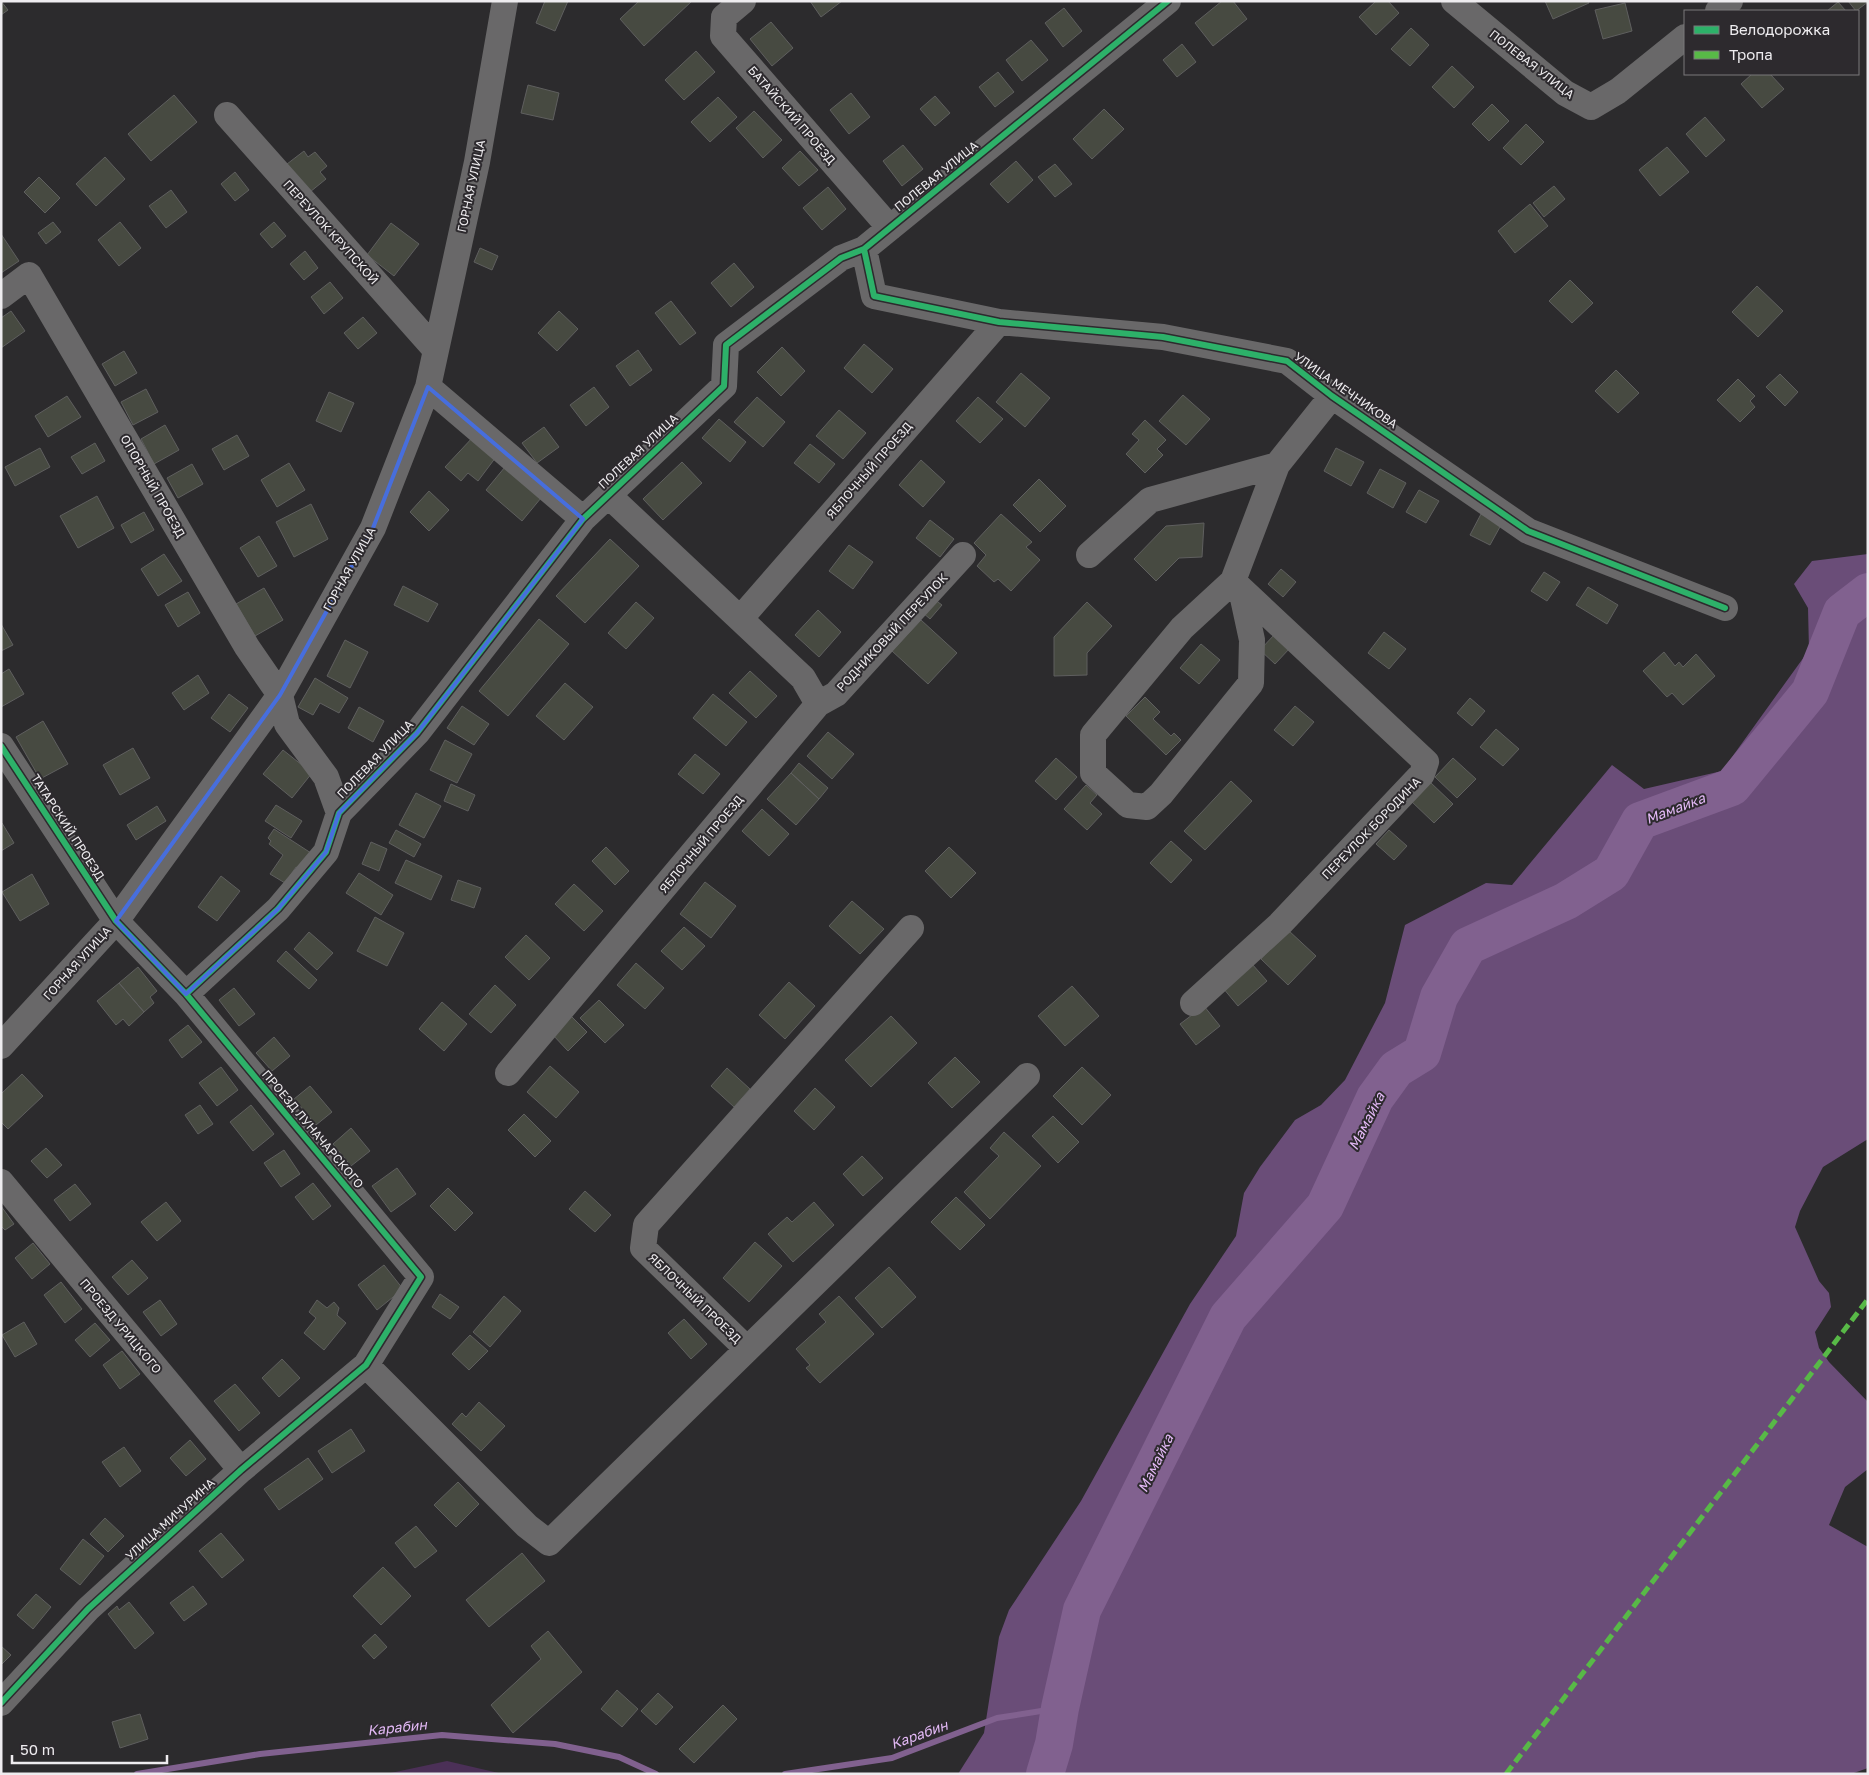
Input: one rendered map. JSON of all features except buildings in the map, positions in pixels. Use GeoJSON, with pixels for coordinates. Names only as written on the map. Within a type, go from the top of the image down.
{"type":"FeatureCollection","features":[{"type":"Feature","properties":{"kind":"street","name":"ГОРНАЯ УЛИЦА"},"geometry":{"type":"LineString","coordinates":[[1,1046],[116,921],[280,695],[373,528],[428,387],[478,162],[506,1]]}},
{"type":"Feature","properties":{"kind":"street","name":"БАТАЙСКИЙ ПРОЕЗД"},"geometry":{"type":"LineString","coordinates":[[743,1],[724,17],[723,36],[890,228]]}},
{"type":"Feature","properties":{"kind":"street","name":"ПОЛЕВАЯ УЛИЦА"},"geometry":{"type":"LineString","coordinates":[[186,994],[284,902],[326,852],[339,813],[417,733],[583,519],[724,386],[726,345],[840,258],[864,249],[1168,1]]}},
{"type":"Feature","properties":{"kind":"street","name":"ПОЛЕВАЯ УЛИЦА"},"geometry":{"type":"LineString","coordinates":[[1454,1],[1565,93],[1591,107],[1618,91],[1684,38]]}},
{"type":"Feature","properties":{"kind":"street"},"geometry":{"type":"LineString","coordinates":[[1719,10],[1730,1]]}},
{"type":"Feature","properties":{"kind":"street","name":"ПЕРЕУЛОК КРУПСКОЙ"},"geometry":{"type":"LineString","coordinates":[[227,116],[435,349]]}},
{"type":"Feature","properties":{"kind":"street","name":"УЛИЦА МЕЧНИКОВА"},"geometry":{"type":"LineString","coordinates":[[864,249],[874,296],[999,322],[1164,337],[1287,361],[1332,396],[1528,531],[1725,608]]}},
{"type":"Feature","properties":{"kind":"street","name":"ОПОРНЫЙ ПРОЕЗД"},"geometry":{"type":"LineString","coordinates":[[1,296],[29,275],[246,647],[280,695]]}},
{"type":"Feature","properties":{"kind":"street","name":"ЯБЛОЧНЫЙ ПРОЕЗД"},"geometry":{"type":"LineString","coordinates":[[740,618],[999,322]]}},
{"type":"Feature","properties":{"kind":"street"},"geometry":{"type":"LineString","coordinates":[[428,387],[583,519]]}},
{"type":"Feature","properties":{"kind":"street"},"geometry":{"type":"LineString","coordinates":[[1237,585],[1252,640],[1251,684],[1161,794],[1147,807],[1128,805],[1093,773],[1093,735],[1182,628],[1237,585],[1277,465],[1332,396]]}},
{"type":"Feature","properties":{"kind":"street"},"geometry":{"type":"LineString","coordinates":[[1090,555],[1150,500],[1277,465]]}},
{"type":"Feature","properties":{"kind":"street"},"geometry":{"type":"LineString","coordinates":[[608,495],[804,678],[818,704]]}},
{"type":"Feature","properties":{"kind":"street","name":"РОДНИКОВЫЙ ПЕРЕУЛОК"},"geometry":{"type":"LineString","coordinates":[[818,704],[836,694],[963,555]]}},
{"type":"Feature","properties":{"kind":"street","name":"ПЕРЕУЛОК БОРОДИНА"},"geometry":{"type":"LineString","coordinates":[[1193,1003],[1280,924],[1422,774],[1426,762],[1237,585]]}},
{"type":"Feature","properties":{"kind":"street"},"geometry":{"type":"LineString","coordinates":[[280,695],[287,724],[326,777],[339,813]]}},
{"type":"Feature","properties":{"kind":"street","name":"ЯБЛОЧНЫЙ ПРОЕЗД"},"geometry":{"type":"LineString","coordinates":[[508,1072],[818,704]]}},
{"type":"Feature","properties":{"kind":"street","name":"ТАТАРСКИЙ ПРОЕЗД"},"geometry":{"type":"LineString","coordinates":[[1,746],[116,921]]}},
{"type":"Feature","properties":{"kind":"street","name":"ПРОЕЗД ЛУНАЧАРСКОГО"},"geometry":{"type":"LineString","coordinates":[[116,921],[186,994],[421,1277],[366,1365]]}},
{"type":"Feature","properties":{"kind":"street","name":"ЯБЛОЧНЫЙ ПРОЕЗД"},"geometry":{"type":"LineString","coordinates":[[747,1349],[643,1248],[646,1225],[911,928]]}},
{"type":"Feature","properties":{"kind":"street","name":"ЯБЛОЧНЫЙ ПРОЕЗД"},"geometry":{"type":"LineString","coordinates":[[366,1365],[527,1526],[549,1542],[1028,1076]]}},
{"type":"Feature","properties":{"kind":"street","name":"ПРОЕЗД УРИЦКОГО"},"geometry":{"type":"LineString","coordinates":[[1,1182],[240,1470]]}},
{"type":"Feature","properties":{"kind":"street","name":"УЛИЦА МИЧУРИНА"},"geometry":{"type":"LineString","coordinates":[[1,1703],[88,1609],[240,1470],[366,1365]]}},
{"type":"Feature","properties":{"kind":"highlighted area"},"geometry":{"type":"Polygon","coordinates":[[[428,387],[583,519],[417,733],[339,813],[326,852],[278,909],[186,994],[116,921],[280,695],[373,528],[428,387]]]}},
{"type":"Feature","properties":{"kind":"shaded area"},"geometry":{"type":"Polygon","coordinates":[[[1868,554],[1868,1139],[1823,1167],[1800,1211],[1795,1227],[1819,1281],[1829,1293],[1831,1307],[1815,1332],[1819,1348],[1829,1362],[1868,1402],[1868,1469],[1845,1487],[1829,1525],[1868,1547],[1868,1768],[1851,1774],[958,1774],[984,1733],[999,1637],[1009,1610],[1081,1501],[1190,1304],[1236,1236],[1244,1193],[1260,1167],[1295,1120],[1321,1105],[1345,1080],[1385,1003],[1405,925],[1486,883],[1512,885],[1612,765],[1644,789],[1722,771],[1809,650],[1808,608],[1794,584],[1812,561],[1868,554]]]}},
{"type":"Feature","properties":{"kind":"shaded area"},"geometry":{"type":"Polygon","coordinates":[[[447,1761],[503,1774],[386,1774],[447,1761]]]}},
{"type":"Feature","properties":{"kind":"waterway","name":"Мамайка"},"geometry":{"type":"LineString","coordinates":[[1045,1774],[1054,1744],[1082,1610],[1228,1317],[1325,1206],[1375,1098],[1396,1069],[1422,1053],[1439,997],[1468,946],[1566,901],[1611,873],[1640,821],[1732,787],[1810,692],[1842,612],[1868,592]]}},
{"type":"Feature","properties":{"kind":"waterway","name":"Карабин"},"geometry":{"type":"LineString","coordinates":[[785,1774],[892,1758],[997,1718],[1060,1708]]}},
{"type":"Feature","properties":{"kind":"waterway","name":"Карабин"},"geometry":{"type":"LineString","coordinates":[[137,1774],[260,1754],[442,1735],[555,1744],[619,1757],[656,1774]]}},
{"type":"Feature","properties":{"kind":"marked path"},"geometry":{"type":"LineString","coordinates":[[1506,1774],[1868,1299]]}},
{"type":"Feature","properties":{"kind":"cycle path"},"geometry":{"type":"LineString","coordinates":[[186,994],[278,909],[326,852],[339,813],[417,733],[583,519],[724,386],[726,345],[841,258],[864,249],[1168,1]]}},
{"type":"Feature","properties":{"kind":"cycle path"},"geometry":{"type":"LineString","coordinates":[[864,249],[874,296],[999,322],[1163,337],[1287,361],[1332,396],[1528,531],[1725,608]]}},
{"type":"Feature","properties":{"kind":"cycle path"},"geometry":{"type":"LineString","coordinates":[[1,746],[116,921],[186,994],[421,1277],[366,1365],[241,1470],[88,1609],[1,1703]]}}]}
